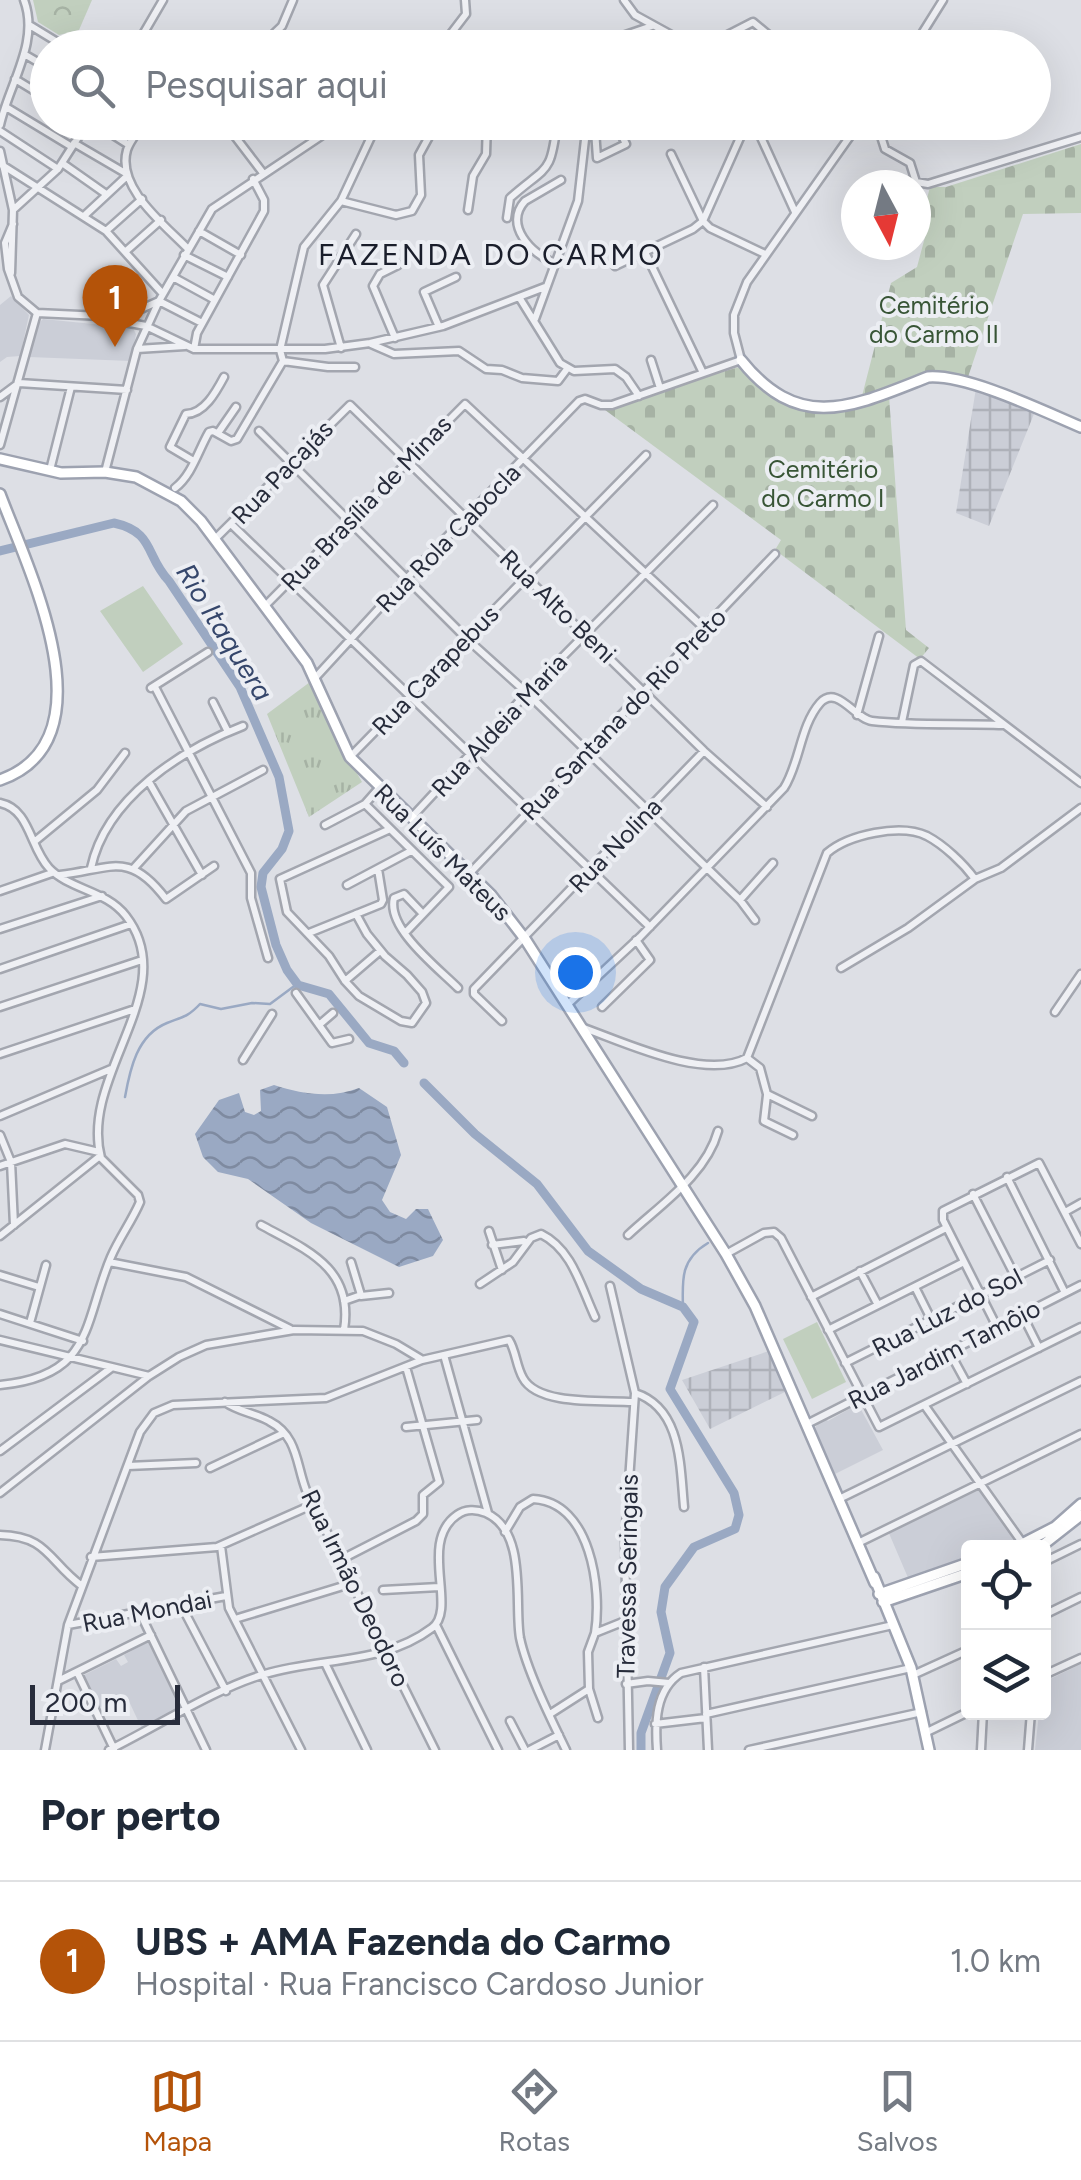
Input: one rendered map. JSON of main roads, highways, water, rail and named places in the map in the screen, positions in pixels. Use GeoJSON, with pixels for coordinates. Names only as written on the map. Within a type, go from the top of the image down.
{"type":"FeatureCollection","features":[{"type":"Feature","properties":{"kind":"main road"},"geometry":{"type":"LineString","coordinates":[[742,360],[781,398],[811,407],[844,406],[928,377],[942,376],[1081,427]]}},
{"type":"Feature","properties":{"kind":"main road","name":"Rua Luís Mateus"},"geometry":{"type":"LineString","coordinates":[[2,462],[50,471],[136,477],[168,493],[195,514],[315,678],[350,757],[470,873],[526,939],[755,1306],[912,1672],[929,1750]]}},
{"type":"Feature","properties":{"kind":"main road"},"geometry":{"type":"LineString","coordinates":[[0,494],[52,644],[60,697],[41,748],[20,770],[0,780]]}},
{"type":"Feature","properties":{"kind":"main road"},"geometry":{"type":"LineString","coordinates":[[1033,1540],[1056,1527],[1081,1504]]}},
{"type":"Feature","properties":{"kind":"main road"},"geometry":{"type":"LineString","coordinates":[[1049,1540],[1081,1515]]}},
{"type":"Feature","properties":{"kind":"main road"},"geometry":{"type":"LineString","coordinates":[[881,1598],[961,1566]]}},
{"type":"Feature","properties":{"kind":"main road"},"geometry":{"type":"LineString","coordinates":[[881,1598],[961,1575]]}},
{"type":"Feature","properties":{"kind":"water"},"geometry":{"type":"Polygon","coordinates":[[[274,1085],[316,1094],[359,1088],[387,1107],[401,1155],[382,1200],[390,1212],[406,1219],[416,1209],[428,1209],[443,1240],[433,1256],[399,1267],[311,1223],[248,1179],[218,1172],[203,1157],[195,1134],[219,1100],[239,1093],[245,1112],[254,1115],[261,1111],[260,1090],[274,1085]]]}},
{"type":"Feature","properties":{"kind":"waterway","name":"Rio Itaquera"},"geometry":{"type":"LineString","coordinates":[[0,551],[114,523],[137,532],[143,539],[161,572],[240,687],[279,777],[289,831],[282,849],[263,873],[261,887],[276,945],[287,970],[298,985],[329,994],[369,1043],[394,1051],[404,1063]]}},
{"type":"Feature","properties":{"kind":"waterway"},"geometry":{"type":"LineString","coordinates":[[125,1097],[137,1054],[157,1028],[200,1004],[221,1009],[270,1004],[297,984]]}},
{"type":"Feature","properties":{"kind":"waterway"},"geometry":{"type":"LineString","coordinates":[[424,1083],[475,1134],[537,1184],[588,1251],[641,1289],[683,1307],[694,1322],[670,1389],[734,1493],[739,1515],[735,1529],[694,1547],[665,1587],[661,1612],[670,1653],[641,1733],[641,1750]]}},
{"type":"Feature","properties":{"kind":"waterway"},"geometry":{"type":"LineString","coordinates":[[683,1307],[683,1279],[688,1263],[708,1243]]}},
{"type":"Feature","properties":{"kind":"place","name":"UBS + AMA Fazenda do Carmo"},"geometry":{"type":"Point","coordinates":[115,347]}},
{"type":"Feature","properties":{"kind":"district","name":"FAZENDA DO CARMO"},"geometry":{"type":"Point","coordinates":[491,255]}},
{"type":"Feature","properties":{"kind":"park label","name":"Cemitério do Carmo II"},"geometry":{"type":"Point","coordinates":[934,320]}},
{"type":"Feature","properties":{"kind":"park label","name":"Cemitério do Carmo I"},"geometry":{"type":"Point","coordinates":[823,484]}}]}
